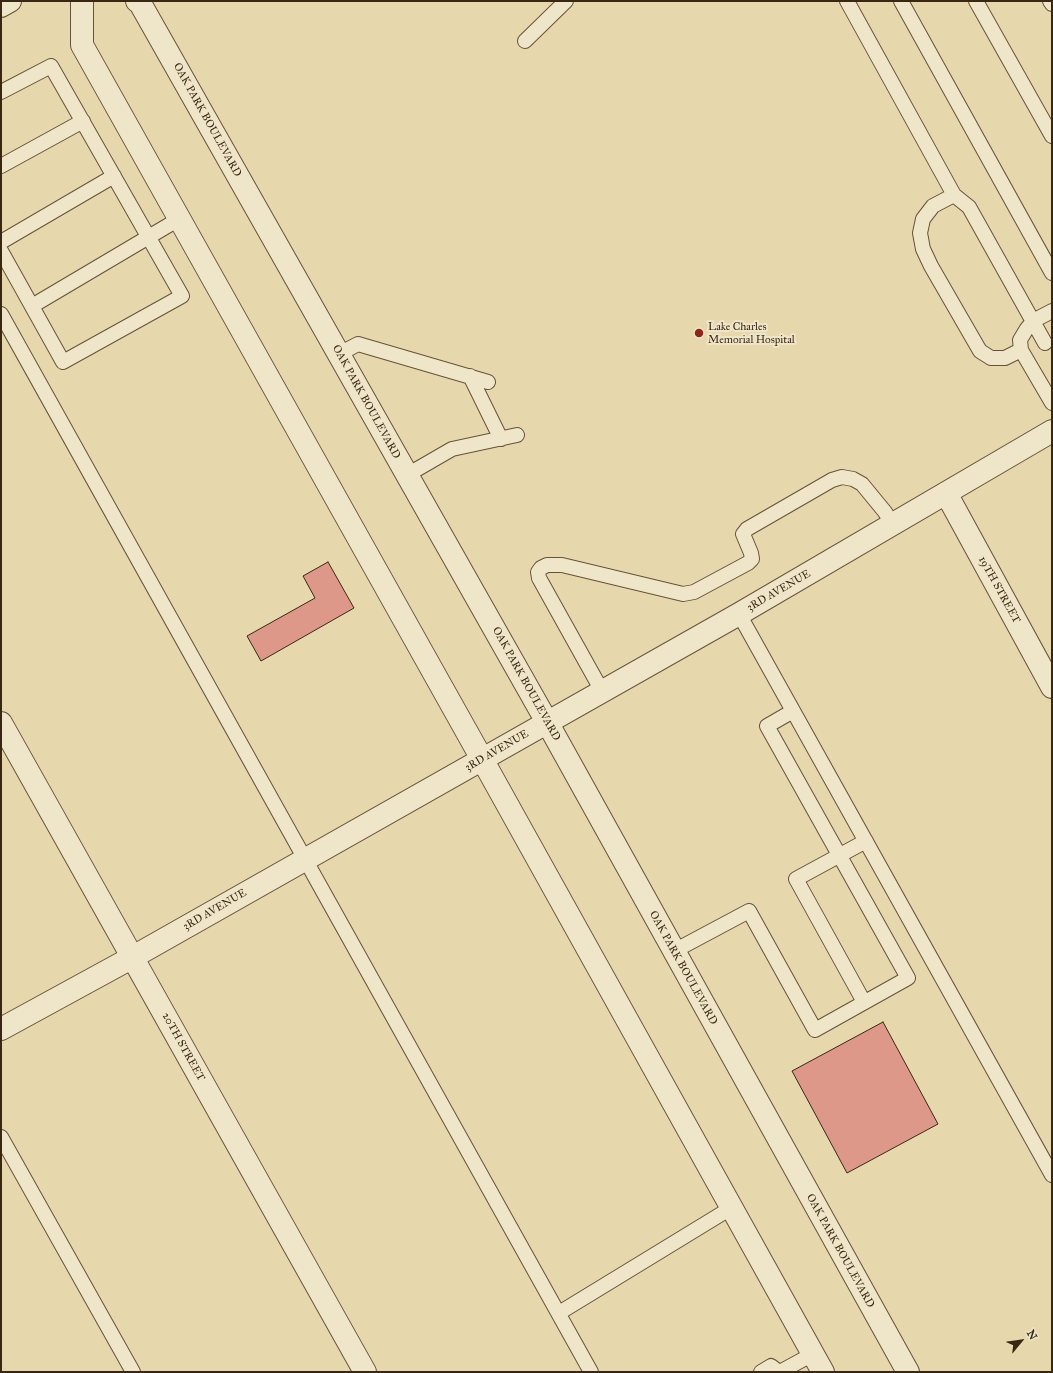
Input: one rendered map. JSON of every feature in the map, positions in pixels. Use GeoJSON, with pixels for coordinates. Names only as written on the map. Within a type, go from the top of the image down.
{"type":"FeatureCollection","features":[{"type":"Feature","properties":{"kind":"street"},"geometry":{"type":"LineString","coordinates":[[1,6],[10,1]]}},
{"type":"Feature","properties":{"kind":"street"},"geometry":{"type":"LineString","coordinates":[[82,1],[82,45],[818,1363]]}},
{"type":"Feature","properties":{"kind":"street","name":"OAK PARK BOULEVARD"},"geometry":{"type":"LineString","coordinates":[[137,1],[140,3],[547,722],[908,1372]]}},
{"type":"Feature","properties":{"kind":"street","name":"3RD AVENUE"},"geometry":{"type":"LineString","coordinates":[[1,1029],[133,957],[739,614],[1052,431]]}},
{"type":"Feature","properties":{"kind":"street","name":"19TH STREET"},"geometry":{"type":"LineString","coordinates":[[946,493],[1052,687]]}},
{"type":"Feature","properties":{"kind":"street","name":"20TH STREET"},"geometry":{"type":"LineString","coordinates":[[1,723],[365,1372]]}},
{"type":"Feature","properties":{"kind":"lane"},"geometry":{"type":"LineString","coordinates":[[525,41],[566,1]]}},
{"type":"Feature","properties":{"kind":"lane"},"geometry":{"type":"LineString","coordinates":[[847,1],[954,195],[969,207],[1034,321],[1050,346]]}},
{"type":"Feature","properties":{"kind":"lane"},"geometry":{"type":"LineString","coordinates":[[901,1],[1052,274]]}},
{"type":"Feature","properties":{"kind":"lane"},"geometry":{"type":"LineString","coordinates":[[976,1],[1052,136]]}},
{"type":"Feature","properties":{"kind":"lane"},"geometry":{"type":"LineString","coordinates":[[1,92],[51,66],[182,296],[63,362],[1,251]]}},
{"type":"Feature","properties":{"kind":"lane"},"geometry":{"type":"LineString","coordinates":[[1,166],[83,121]]}},
{"type":"Feature","properties":{"kind":"lane"},"geometry":{"type":"LineString","coordinates":[[1,242],[114,176]]}},
{"type":"Feature","properties":{"kind":"lane"},"geometry":{"type":"LineString","coordinates":[[954,195],[933,206],[923,219],[920,233],[923,249],[931,266],[980,351],[991,358],[1005,358],[1021,350]]}},
{"type":"Feature","properties":{"kind":"lane"},"geometry":{"type":"LineString","coordinates":[[32,306],[179,219]]}},
{"type":"Feature","properties":{"kind":"lane"},"geometry":{"type":"LineString","coordinates":[[1052,311],[1034,321],[1020,340],[1021,350],[1052,403]]}},
{"type":"Feature","properties":{"kind":"lane"},"geometry":{"type":"LineString","coordinates":[[1,314],[591,1372]]}},
{"type":"Feature","properties":{"kind":"lane"},"geometry":{"type":"LineString","coordinates":[[339,354],[358,344],[488,382]]}},
{"type":"Feature","properties":{"kind":"lane"},"geometry":{"type":"LineString","coordinates":[[470,376],[501,439]]}},
{"type":"Feature","properties":{"kind":"lane"},"geometry":{"type":"LineString","coordinates":[[407,475],[452,449],[517,435]]}},
{"type":"Feature","properties":{"kind":"lane"},"geometry":{"type":"LineString","coordinates":[[602,691],[539,578],[538,572],[541,568],[547,565],[562,565],[683,594],[694,592],[748,563],[752,559],[743,534],[748,529],[832,480],[842,477],[853,479],[862,484],[885,512],[893,525]]}},
{"type":"Feature","properties":{"kind":"lane"},"geometry":{"type":"LineString","coordinates":[[739,614],[1052,1175]]}},
{"type":"Feature","properties":{"kind":"lane"},"geometry":{"type":"LineString","coordinates":[[674,951],[749,911],[815,1030],[908,978],[767,726],[793,711]]}},
{"type":"Feature","properties":{"kind":"lane"},"geometry":{"type":"LineString","coordinates":[[864,1002],[796,879],[866,841]]}},
{"type":"Feature","properties":{"kind":"lane"},"geometry":{"type":"LineString","coordinates":[[1,1137],[133,1372]]}},
{"type":"Feature","properties":{"kind":"lane"},"geometry":{"type":"LineString","coordinates":[[559,1313],[731,1208]]}},
{"type":"Feature","properties":{"kind":"lane"},"geometry":{"type":"LineString","coordinates":[[761,1372],[771,1366],[779,1372],[818,1363]]}},
{"type":"Feature","properties":{"kind":"building"},"geometry":{"type":"Polygon","coordinates":[[[328,562],[354,608],[261,661],[247,636],[315,598],[303,576],[328,562]]]}},
{"type":"Feature","properties":{"kind":"building"},"geometry":{"type":"Polygon","coordinates":[[[883,1022],[938,1124],[847,1173],[792,1071],[883,1022]]]}},
{"type":"Feature","properties":{"kind":"place","name":"Lake Charles Memorial Hospital"},"geometry":{"type":"Point","coordinates":[699,333]}}]}
